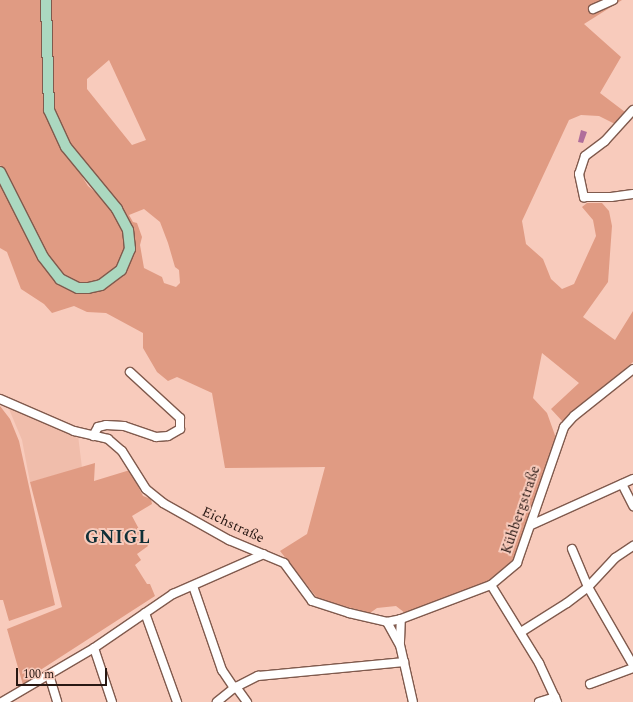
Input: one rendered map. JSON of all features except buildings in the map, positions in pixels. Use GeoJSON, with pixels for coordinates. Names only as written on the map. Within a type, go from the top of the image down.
{"type":"FeatureCollection","features":[{"type":"Feature","properties":{"kind":"main road"},"geometry":{"type":"LineString","coordinates":[[0,172],[43,257],[60,279],[78,288],[88,288],[101,285],[121,270],[130,249],[128,230],[117,209],[66,147],[49,110],[46,0]]}},
{"type":"Feature","properties":{"kind":"street"},"geometry":{"type":"LineString","coordinates":[[593,9],[613,0]]}},
{"type":"Feature","properties":{"kind":"street"},"geometry":{"type":"LineString","coordinates":[[633,110],[604,141],[585,156],[579,174],[584,197],[611,197],[633,194]]}},
{"type":"Feature","properties":{"kind":"street","name":"Kühbergstraße"},"geometry":{"type":"LineString","coordinates":[[387,622],[401,619],[491,585],[517,563],[564,427],[574,416],[633,370]]}},
{"type":"Feature","properties":{"kind":"street"},"geometry":{"type":"LineString","coordinates":[[94,436],[97,429],[103,425],[124,426],[156,437],[168,436],[180,429],[180,418],[130,372]]}},
{"type":"Feature","properties":{"kind":"street","name":"Eichstraße"},"geometry":{"type":"LineString","coordinates":[[1,399],[74,431],[108,440],[119,448],[144,486],[158,500],[216,534],[284,563],[312,601],[387,622]]}},
{"type":"Feature","properties":{"kind":"street"},"geometry":{"type":"LineString","coordinates":[[531,525],[633,479]]}},
{"type":"Feature","properties":{"kind":"street"},"geometry":{"type":"LineString","coordinates":[[622,484],[633,506]]}},
{"type":"Feature","properties":{"kind":"street"},"geometry":{"type":"LineString","coordinates":[[521,632],[588,587],[616,558],[633,546]]}},
{"type":"Feature","properties":{"kind":"street"},"geometry":{"type":"LineString","coordinates":[[572,549],[588,587],[633,665]]}},
{"type":"Feature","properties":{"kind":"street"},"geometry":{"type":"LineString","coordinates":[[2,702],[94,648],[173,594],[264,554]]}},
{"type":"Feature","properties":{"kind":"street"},"geometry":{"type":"LineString","coordinates":[[491,585],[539,662],[556,699],[539,702]]}},
{"type":"Feature","properties":{"kind":"street"},"geometry":{"type":"LineString","coordinates":[[193,586],[222,670],[247,702]]}},
{"type":"Feature","properties":{"kind":"street"},"geometry":{"type":"LineString","coordinates":[[145,613],[177,702]]}},
{"type":"Feature","properties":{"kind":"street"},"geometry":{"type":"LineString","coordinates":[[401,619],[400,645],[413,702]]}},
{"type":"Feature","properties":{"kind":"street"},"geometry":{"type":"LineString","coordinates":[[387,622],[400,645]]}},
{"type":"Feature","properties":{"kind":"street"},"geometry":{"type":"LineString","coordinates":[[94,648],[112,702]]}},
{"type":"Feature","properties":{"kind":"street"},"geometry":{"type":"LineString","coordinates":[[217,702],[235,688],[258,676],[404,662]]}},
{"type":"Feature","properties":{"kind":"street"},"geometry":{"type":"LineString","coordinates":[[590,684],[633,668]]}},
{"type":"Feature","properties":{"kind":"street"},"geometry":{"type":"LineString","coordinates":[[49,675],[57,702]]}},
{"type":"Feature","properties":{"kind":"shaded area"},"geometry":{"type":"Polygon","coordinates":[[[0,0],[42,0],[45,28],[42,85],[44,109],[50,125],[88,186],[109,204],[125,235],[125,254],[117,269],[100,281],[80,283],[60,274],[48,259],[0,165],[0,0]]]}},
{"type":"Feature","properties":{"kind":"shaded area"},"geometry":{"type":"Polygon","coordinates":[[[50,0],[622,0],[584,24],[621,57],[600,93],[625,112],[615,124],[599,116],[581,115],[569,120],[522,221],[526,244],[543,259],[551,279],[562,289],[574,284],[596,236],[593,220],[582,207],[587,203],[602,203],[609,211],[612,226],[608,282],[583,317],[615,340],[633,311],[633,362],[563,422],[551,409],[579,383],[542,353],[533,398],[547,413],[556,438],[518,557],[490,582],[405,613],[396,606],[377,608],[370,613],[318,599],[280,551],[307,534],[325,467],[225,468],[212,393],[177,377],[168,381],[157,372],[143,348],[143,333],[106,313],[87,312],[74,306],[52,313],[44,304],[21,289],[7,252],[0,248],[0,179],[41,263],[60,285],[75,291],[104,288],[123,274],[135,253],[131,226],[71,146],[54,114],[50,89],[52,29],[50,0]],[[109,60],[87,79],[87,89],[132,145],[146,140],[109,60]],[[144,209],[129,215],[133,222],[137,223],[142,237],[140,245],[144,268],[162,277],[164,283],[176,287],[180,283],[179,270],[175,267],[160,222],[144,209]]]}},
{"type":"Feature","properties":{"kind":"shaded area"},"geometry":{"type":"Polygon","coordinates":[[[581,130],[587,132],[583,143],[578,142],[581,130]]]}},
{"type":"Feature","properties":{"kind":"shaded area"},"geometry":{"type":"Polygon","coordinates":[[[0,406],[10,419],[19,441],[55,605],[9,621],[3,600],[0,600],[0,406]]]}},
{"type":"Feature","properties":{"kind":"shaded area"},"geometry":{"type":"Polygon","coordinates":[[[9,409],[25,413],[78,435],[82,468],[30,482],[22,440],[9,409]]]}},
{"type":"Feature","properties":{"kind":"shaded area"},"geometry":{"type":"Polygon","coordinates":[[[95,463],[94,481],[130,470],[143,496],[151,499],[152,504],[132,516],[148,546],[137,554],[141,560],[135,565],[147,584],[150,584],[155,596],[28,678],[30,683],[23,685],[7,629],[62,607],[30,482],[95,463]]]}},
{"type":"Feature","properties":{"kind":"district","name":"GNIGL"},"geometry":{"type":"Point","coordinates":[118,538]}}]}
